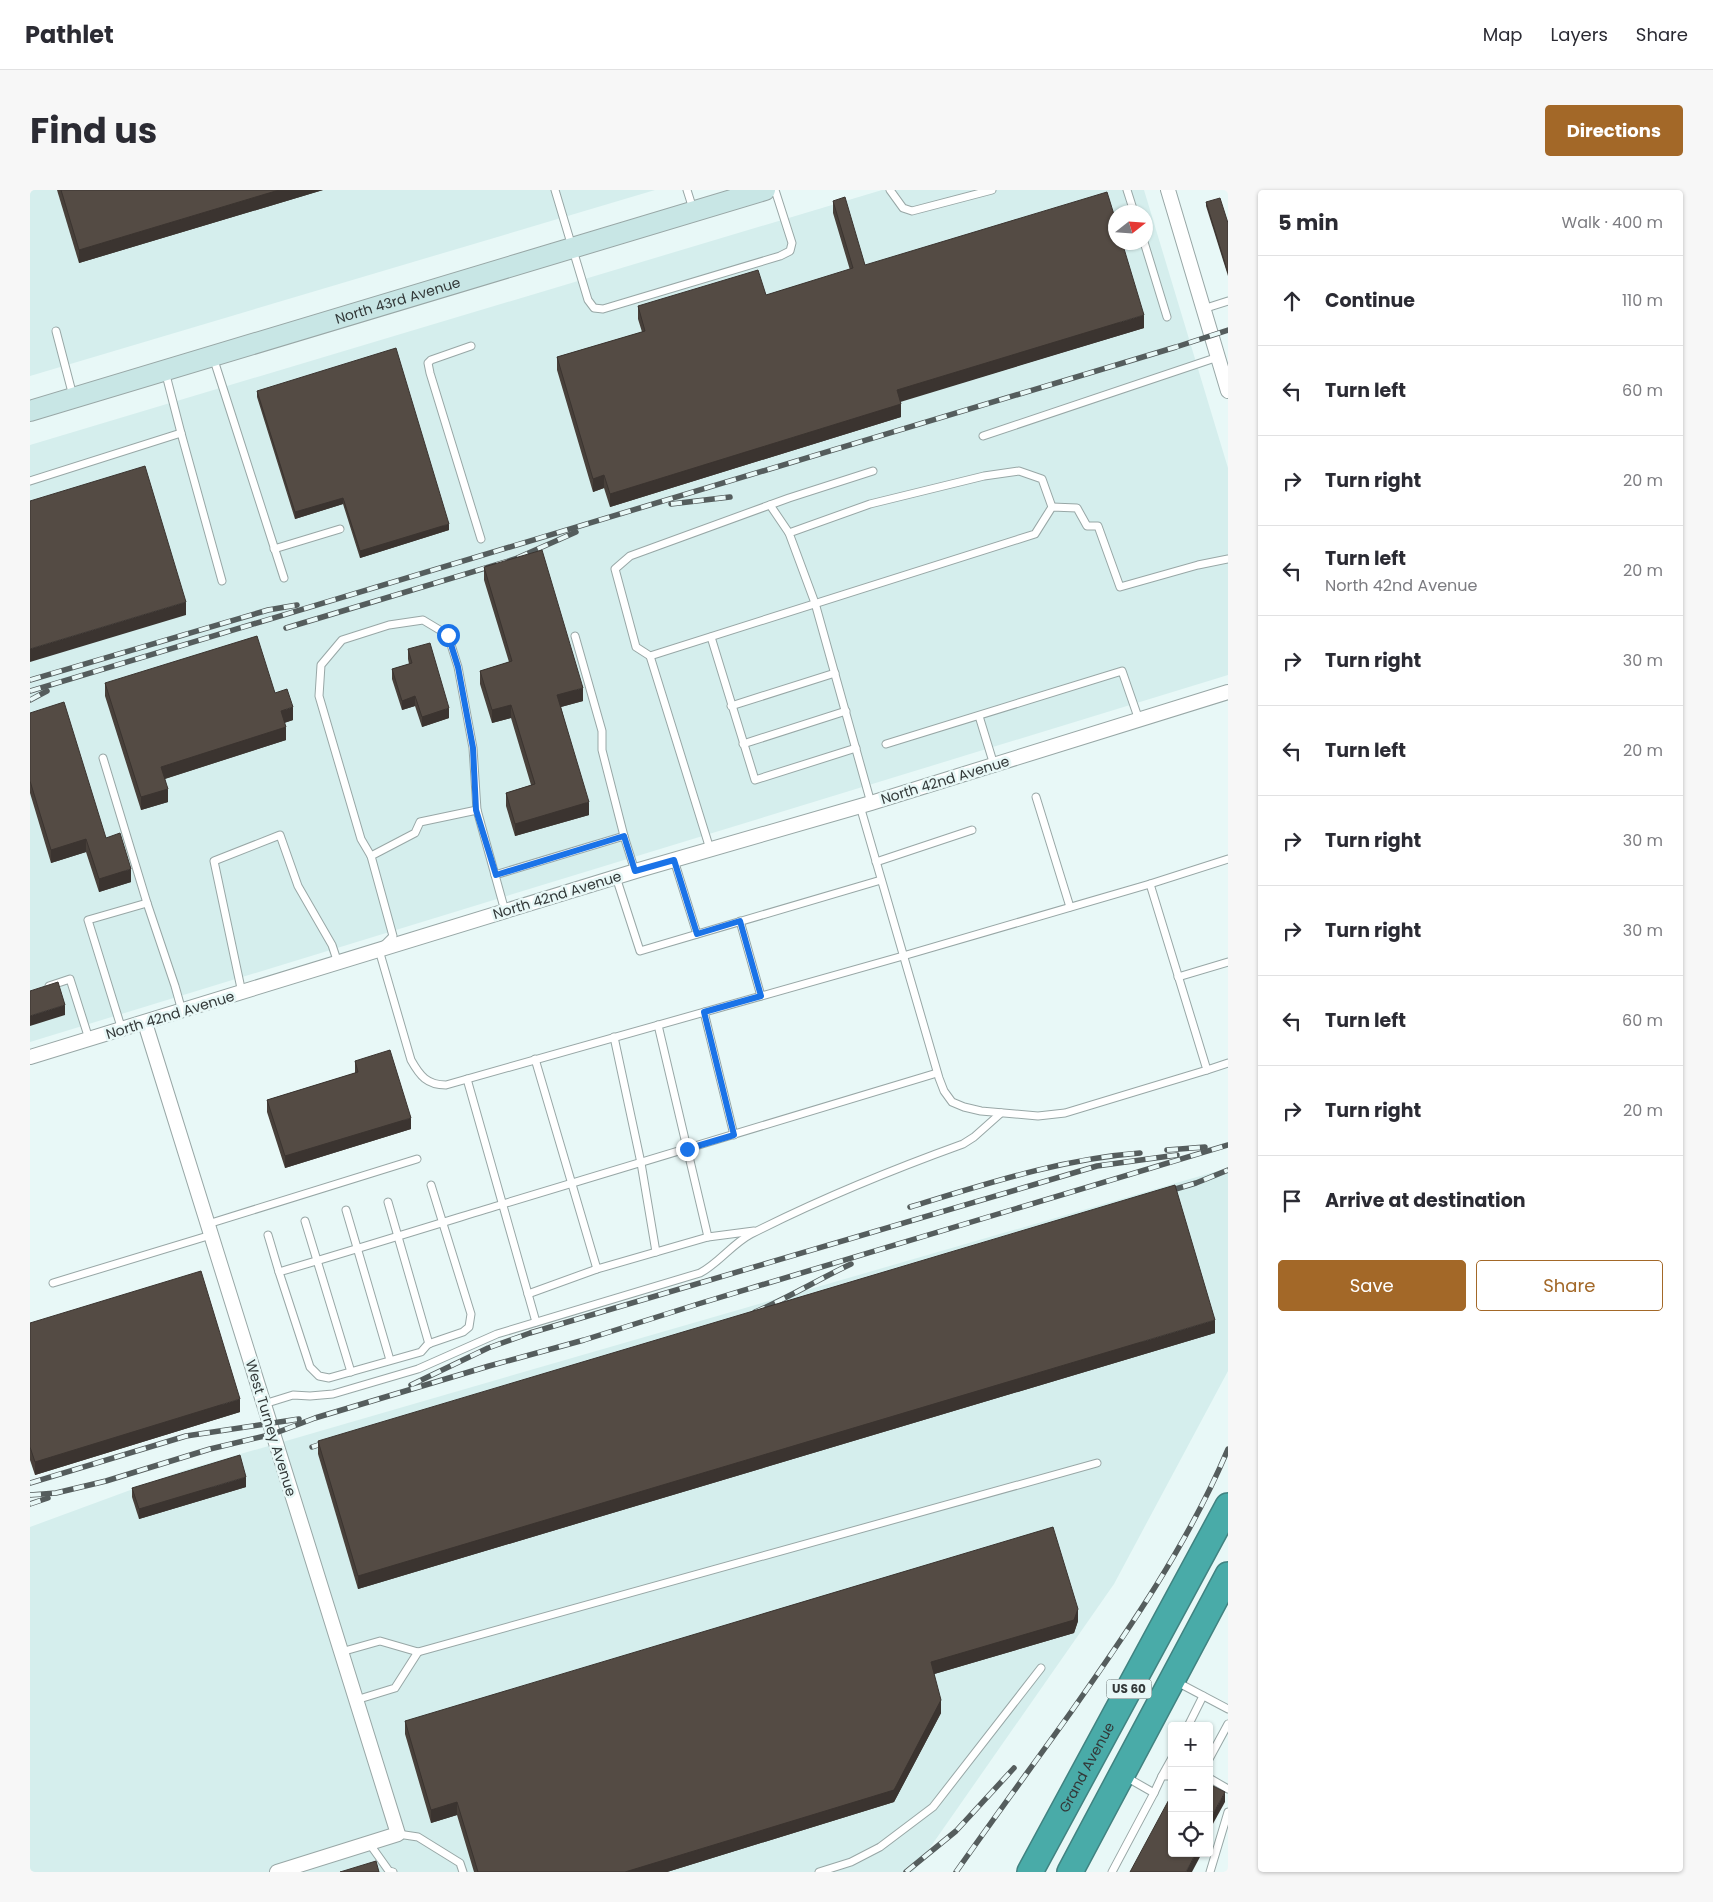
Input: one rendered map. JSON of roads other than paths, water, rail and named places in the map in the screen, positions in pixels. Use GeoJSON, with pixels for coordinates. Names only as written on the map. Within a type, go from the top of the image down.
{"type":"FeatureCollection","features":[{"type":"Feature","properties":{"kind":"highway","name":"Grand Avenue"},"geometry":{"type":"LineString","coordinates":[[1030,1872],[1228,1506]]}},
{"type":"Feature","properties":{"kind":"highway","name":"US 60"},"geometry":{"type":"LineString","coordinates":[[1070,1872],[1228,1576]]}},
{"type":"Feature","properties":{"kind":"main road","name":"North 43rd Avenue"},"geometry":{"type":"LineString","coordinates":[[30,411],[765,190]]}},
{"type":"Feature","properties":{"kind":"street"},"geometry":{"type":"LineString","coordinates":[[1168,190],[1228,391]]}},
{"type":"Feature","properties":{"kind":"street","name":"North 42nd Avenue"},"geometry":{"type":"LineString","coordinates":[[30,1057],[182,1012],[635,871],[866,805],[1228,692]]}},
{"type":"Feature","properties":{"kind":"street","name":"West Turney Avenue"},"geometry":{"type":"LineString","coordinates":[[145,1023],[398,1834]]}},
{"type":"Feature","properties":{"kind":"street"},"geometry":{"type":"LineString","coordinates":[[278,1872],[398,1834]]}},
{"type":"Feature","properties":{"kind":"lane"},"geometry":{"type":"LineString","coordinates":[[556,190],[588,300],[594,308],[603,310],[780,256],[790,251],[792,243],[775,190]]}},
{"type":"Feature","properties":{"kind":"lane"},"geometry":{"type":"LineString","coordinates":[[687,190],[694,211]]}},
{"type":"Feature","properties":{"kind":"lane"},"geometry":{"type":"LineString","coordinates":[[890,190],[903,208],[912,212],[992,190]]}},
{"type":"Feature","properties":{"kind":"lane"},"geometry":{"type":"LineString","coordinates":[[1127,190],[1132,205]]}},
{"type":"Feature","properties":{"kind":"lane"},"geometry":{"type":"LineString","coordinates":[[1146,250],[1167,317]]}},
{"type":"Feature","properties":{"kind":"lane"},"geometry":{"type":"LineString","coordinates":[[1204,309],[1228,301]]}},
{"type":"Feature","properties":{"kind":"lane"},"geometry":{"type":"LineString","coordinates":[[56,331],[74,398]]}},
{"type":"Feature","properties":{"kind":"lane"},"geometry":{"type":"LineString","coordinates":[[471,346],[431,360],[428,363],[481,539]]}},
{"type":"Feature","properties":{"kind":"lane"},"geometry":{"type":"LineString","coordinates":[[213,357],[284,578]]}},
{"type":"Feature","properties":{"kind":"lane"},"geometry":{"type":"LineString","coordinates":[[982,436],[1218,357]]}},
{"type":"Feature","properties":{"kind":"lane"},"geometry":{"type":"LineString","coordinates":[[165,371],[222,581]]}},
{"type":"Feature","properties":{"kind":"lane"},"geometry":{"type":"LineString","coordinates":[[30,481],[181,433]]}},
{"type":"Feature","properties":{"kind":"lane"},"geometry":{"type":"LineString","coordinates":[[710,849],[650,656],[636,647],[615,569],[630,556],[770,505],[873,471]]}},
{"type":"Feature","properties":{"kind":"lane"},"geometry":{"type":"LineString","coordinates":[[789,534],[870,504],[984,476],[1019,471],[1042,479],[1052,507]]}},
{"type":"Feature","properties":{"kind":"lane"},"geometry":{"type":"LineString","coordinates":[[770,505],[789,534],[815,604],[856,748],[876,862],[938,1073],[944,1091],[952,1102],[981,1111],[1000,1114],[1038,1116],[1065,1113],[1228,1063]]}},
{"type":"Feature","properties":{"kind":"lane"},"geometry":{"type":"LineString","coordinates":[[650,656],[1035,534],[1052,507]]}},
{"type":"Feature","properties":{"kind":"lane"},"geometry":{"type":"LineString","coordinates":[[1052,507],[1077,508],[1087,526],[1098,526],[1120,587],[1228,558]]}},
{"type":"Feature","properties":{"kind":"lane"},"geometry":{"type":"LineString","coordinates":[[274,549],[340,529]]}},
{"type":"Feature","properties":{"kind":"lane"},"geometry":{"type":"LineString","coordinates":[[505,911],[476,810],[473,748],[458,667],[448,635],[422,620],[389,625],[342,640],[321,665],[319,696],[361,839],[371,856],[393,936],[379,950],[411,1060],[417,1072],[427,1082],[436,1085],[446,1085],[903,956],[1150,884],[1228,858]]}},
{"type":"Feature","properties":{"kind":"lane"},"geometry":{"type":"LineString","coordinates":[[575,636],[602,731],[602,750],[635,871]]}},
{"type":"Feature","properties":{"kind":"lane"},"geometry":{"type":"LineString","coordinates":[[711,637],[755,780],[856,748]]}},
{"type":"Feature","properties":{"kind":"lane"},"geometry":{"type":"LineString","coordinates":[[886,744],[1122,671],[1139,720]]}},
{"type":"Feature","properties":{"kind":"lane"},"geometry":{"type":"LineString","coordinates":[[731,706],[835,673]]}},
{"type":"Feature","properties":{"kind":"lane"},"geometry":{"type":"LineString","coordinates":[[743,744],[846,712]]}},
{"type":"Feature","properties":{"kind":"lane"},"geometry":{"type":"LineString","coordinates":[[979,716],[994,765]]}},
{"type":"Feature","properties":{"kind":"lane"},"geometry":{"type":"LineString","coordinates":[[103,758],[182,1012]]}},
{"type":"Feature","properties":{"kind":"lane"},"geometry":{"type":"LineString","coordinates":[[1036,797],[1070,907]]}},
{"type":"Feature","properties":{"kind":"lane"},"geometry":{"type":"LineString","coordinates":[[371,856],[415,833],[420,822],[476,810]]}},
{"type":"Feature","properties":{"kind":"lane"},"geometry":{"type":"LineString","coordinates":[[876,862],[972,830]]}},
{"type":"Feature","properties":{"kind":"lane"},"geometry":{"type":"LineString","coordinates":[[242,992],[214,861],[280,835],[298,886],[332,945],[338,963]]}},
{"type":"Feature","properties":{"kind":"lane"},"geometry":{"type":"LineString","coordinates":[[496,875],[624,836]]}},
{"type":"Feature","properties":{"kind":"lane"},"geometry":{"type":"LineString","coordinates":[[674,860],[697,934]]}},
{"type":"Feature","properties":{"kind":"lane"},"geometry":{"type":"LineString","coordinates":[[616,877],[640,951],[881,880]]}},
{"type":"Feature","properties":{"kind":"lane"},"geometry":{"type":"LineString","coordinates":[[1150,884],[1207,1070]]}},
{"type":"Feature","properties":{"kind":"lane"},"geometry":{"type":"LineString","coordinates":[[122,1030],[88,920],[147,902]]}},
{"type":"Feature","properties":{"kind":"lane"},"geometry":{"type":"LineString","coordinates":[[740,921],[761,996]]}},
{"type":"Feature","properties":{"kind":"lane"},"geometry":{"type":"LineString","coordinates":[[1178,976],[1228,962]]}},
{"type":"Feature","properties":{"kind":"lane"},"geometry":{"type":"LineString","coordinates":[[38,990],[70,979],[89,1039]]}},
{"type":"Feature","properties":{"kind":"lane"},"geometry":{"type":"LineString","coordinates":[[704,1012],[734,1135]]}},
{"type":"Feature","properties":{"kind":"lane"},"geometry":{"type":"LineString","coordinates":[[658,1025],[708,1237]]}},
{"type":"Feature","properties":{"kind":"lane"},"geometry":{"type":"LineString","coordinates":[[614,1037],[641,1163],[656,1252]]}},
{"type":"Feature","properties":{"kind":"lane"},"geometry":{"type":"LineString","coordinates":[[535,1059],[597,1269]]}},
{"type":"Feature","properties":{"kind":"lane"},"geometry":{"type":"LineString","coordinates":[[279,1272],[938,1073]]}},
{"type":"Feature","properties":{"kind":"lane"},"geometry":{"type":"LineString","coordinates":[[467,1079],[536,1322]]}},
{"type":"Feature","properties":{"kind":"lane"},"geometry":{"type":"LineString","coordinates":[[264,1404],[293,1395],[333,1394],[418,1369],[497,1334],[700,1273],[715,1264],[741,1240],[832,1196],[963,1144],[1000,1114]]}},
{"type":"Feature","properties":{"kind":"lane"},"geometry":{"type":"LineString","coordinates":[[53,1283],[417,1159]]}},
{"type":"Feature","properties":{"kind":"lane"},"geometry":{"type":"LineString","coordinates":[[268,1235],[313,1372],[326,1378],[420,1352],[429,1344],[463,1332],[470,1327],[471,1323],[471,1314],[431,1186]]}},
{"type":"Feature","properties":{"kind":"lane"},"geometry":{"type":"LineString","coordinates":[[388,1202],[429,1344]]}},
{"type":"Feature","properties":{"kind":"lane"},"geometry":{"type":"LineString","coordinates":[[346,1210],[390,1360]]}},
{"type":"Feature","properties":{"kind":"lane"},"geometry":{"type":"LineString","coordinates":[[305,1221],[351,1372]]}},
{"type":"Feature","properties":{"kind":"lane"},"geometry":{"type":"LineString","coordinates":[[528,1294],[597,1269],[708,1237],[758,1231]]}},
{"type":"Feature","properties":{"kind":"lane"},"geometry":{"type":"LineString","coordinates":[[341,1652],[380,1642],[418,1652],[1097,1462]]}},
{"type":"Feature","properties":{"kind":"lane"},"geometry":{"type":"LineString","coordinates":[[356,1700],[395,1688],[418,1652]]}},
{"type":"Feature","properties":{"kind":"lane"},"geometry":{"type":"LineString","coordinates":[[820,1872],[851,1862],[880,1847],[933,1807],[1041,1668]]}},
{"type":"Feature","properties":{"kind":"lane"},"geometry":{"type":"LineString","coordinates":[[1172,1680],[1228,1709]]}},
{"type":"Feature","properties":{"kind":"lane"},"geometry":{"type":"LineString","coordinates":[[1190,1722],[1203,1696]]}},
{"type":"Feature","properties":{"kind":"lane"},"geometry":{"type":"LineString","coordinates":[[1213,1752],[1228,1724]]}},
{"type":"Feature","properties":{"kind":"lane"},"geometry":{"type":"LineString","coordinates":[[1112,1872],[1168,1765]]}},
{"type":"Feature","properties":{"kind":"lane"},"geometry":{"type":"LineString","coordinates":[[1122,1775],[1154,1794]]}},
{"type":"Feature","properties":{"kind":"lane"},"geometry":{"type":"LineString","coordinates":[[1162,1776],[1168,1776]]}},
{"type":"Feature","properties":{"kind":"lane"},"geometry":{"type":"LineString","coordinates":[[1213,1780],[1228,1789]]}},
{"type":"Feature","properties":{"kind":"lane"},"geometry":{"type":"LineString","coordinates":[[1210,1872],[1228,1812]]}},
{"type":"Feature","properties":{"kind":"lane"},"geometry":{"type":"LineString","coordinates":[[398,1834],[418,1837],[460,1863],[463,1872]]}},
{"type":"Feature","properties":{"kind":"lane"},"geometry":{"type":"LineString","coordinates":[[369,1843],[385,1866],[394,1872]]}},
{"type":"Feature","properties":{"kind":"railway"},"geometry":{"type":"LineString","coordinates":[[30,691],[1228,330]]}},
{"type":"Feature","properties":{"kind":"railway"},"geometry":{"type":"LineString","coordinates":[[671,504],[730,497]]}},
{"type":"Feature","properties":{"kind":"railway"},"geometry":{"type":"LineString","coordinates":[[286,628],[515,559],[576,532]]}},
{"type":"Feature","properties":{"kind":"railway"},"geometry":{"type":"LineString","coordinates":[[30,680],[268,610],[297,605]]}},
{"type":"Feature","properties":{"kind":"railway"},"geometry":{"type":"LineString","coordinates":[[30,700],[47,691]]}},
{"type":"Feature","properties":{"kind":"railway"},"geometry":{"type":"LineString","coordinates":[[30,1495],[56,1493],[106,1481],[210,1449],[273,1434],[315,1418],[584,1340],[1228,1145]]}},
{"type":"Feature","properties":{"kind":"railway"},"geometry":{"type":"LineString","coordinates":[[1167,1150],[1205,1147]]}},
{"type":"Feature","properties":{"kind":"railway"},"geometry":{"type":"LineString","coordinates":[[910,1207],[995,1181],[1053,1167],[1111,1156],[1140,1153]]}},
{"type":"Feature","properties":{"kind":"railway"},"geometry":{"type":"LineString","coordinates":[[411,1385],[488,1348],[530,1333],[1097,1166],[1177,1155]]}},
{"type":"Feature","properties":{"kind":"railway"},"geometry":{"type":"LineString","coordinates":[[1162,1193],[1196,1183],[1228,1170]]}},
{"type":"Feature","properties":{"kind":"railway"},"geometry":{"type":"LineString","coordinates":[[755,1312],[851,1264]]}},
{"type":"Feature","properties":{"kind":"railway"},"geometry":{"type":"LineString","coordinates":[[30,1483],[186,1436],[299,1419]]}},
{"type":"Feature","properties":{"kind":"railway"},"geometry":{"type":"LineString","coordinates":[[312,1447],[331,1441]]}},
{"type":"Feature","properties":{"kind":"railway"},"geometry":{"type":"LineString","coordinates":[[956,1872],[1071,1712],[1157,1585],[1195,1518],[1228,1449]]}},
{"type":"Feature","properties":{"kind":"railway"},"geometry":{"type":"LineString","coordinates":[[30,1504],[48,1498]]}},
{"type":"Feature","properties":{"kind":"railway"},"geometry":{"type":"LineString","coordinates":[[906,1872],[956,1831],[1014,1768]]}}]}
